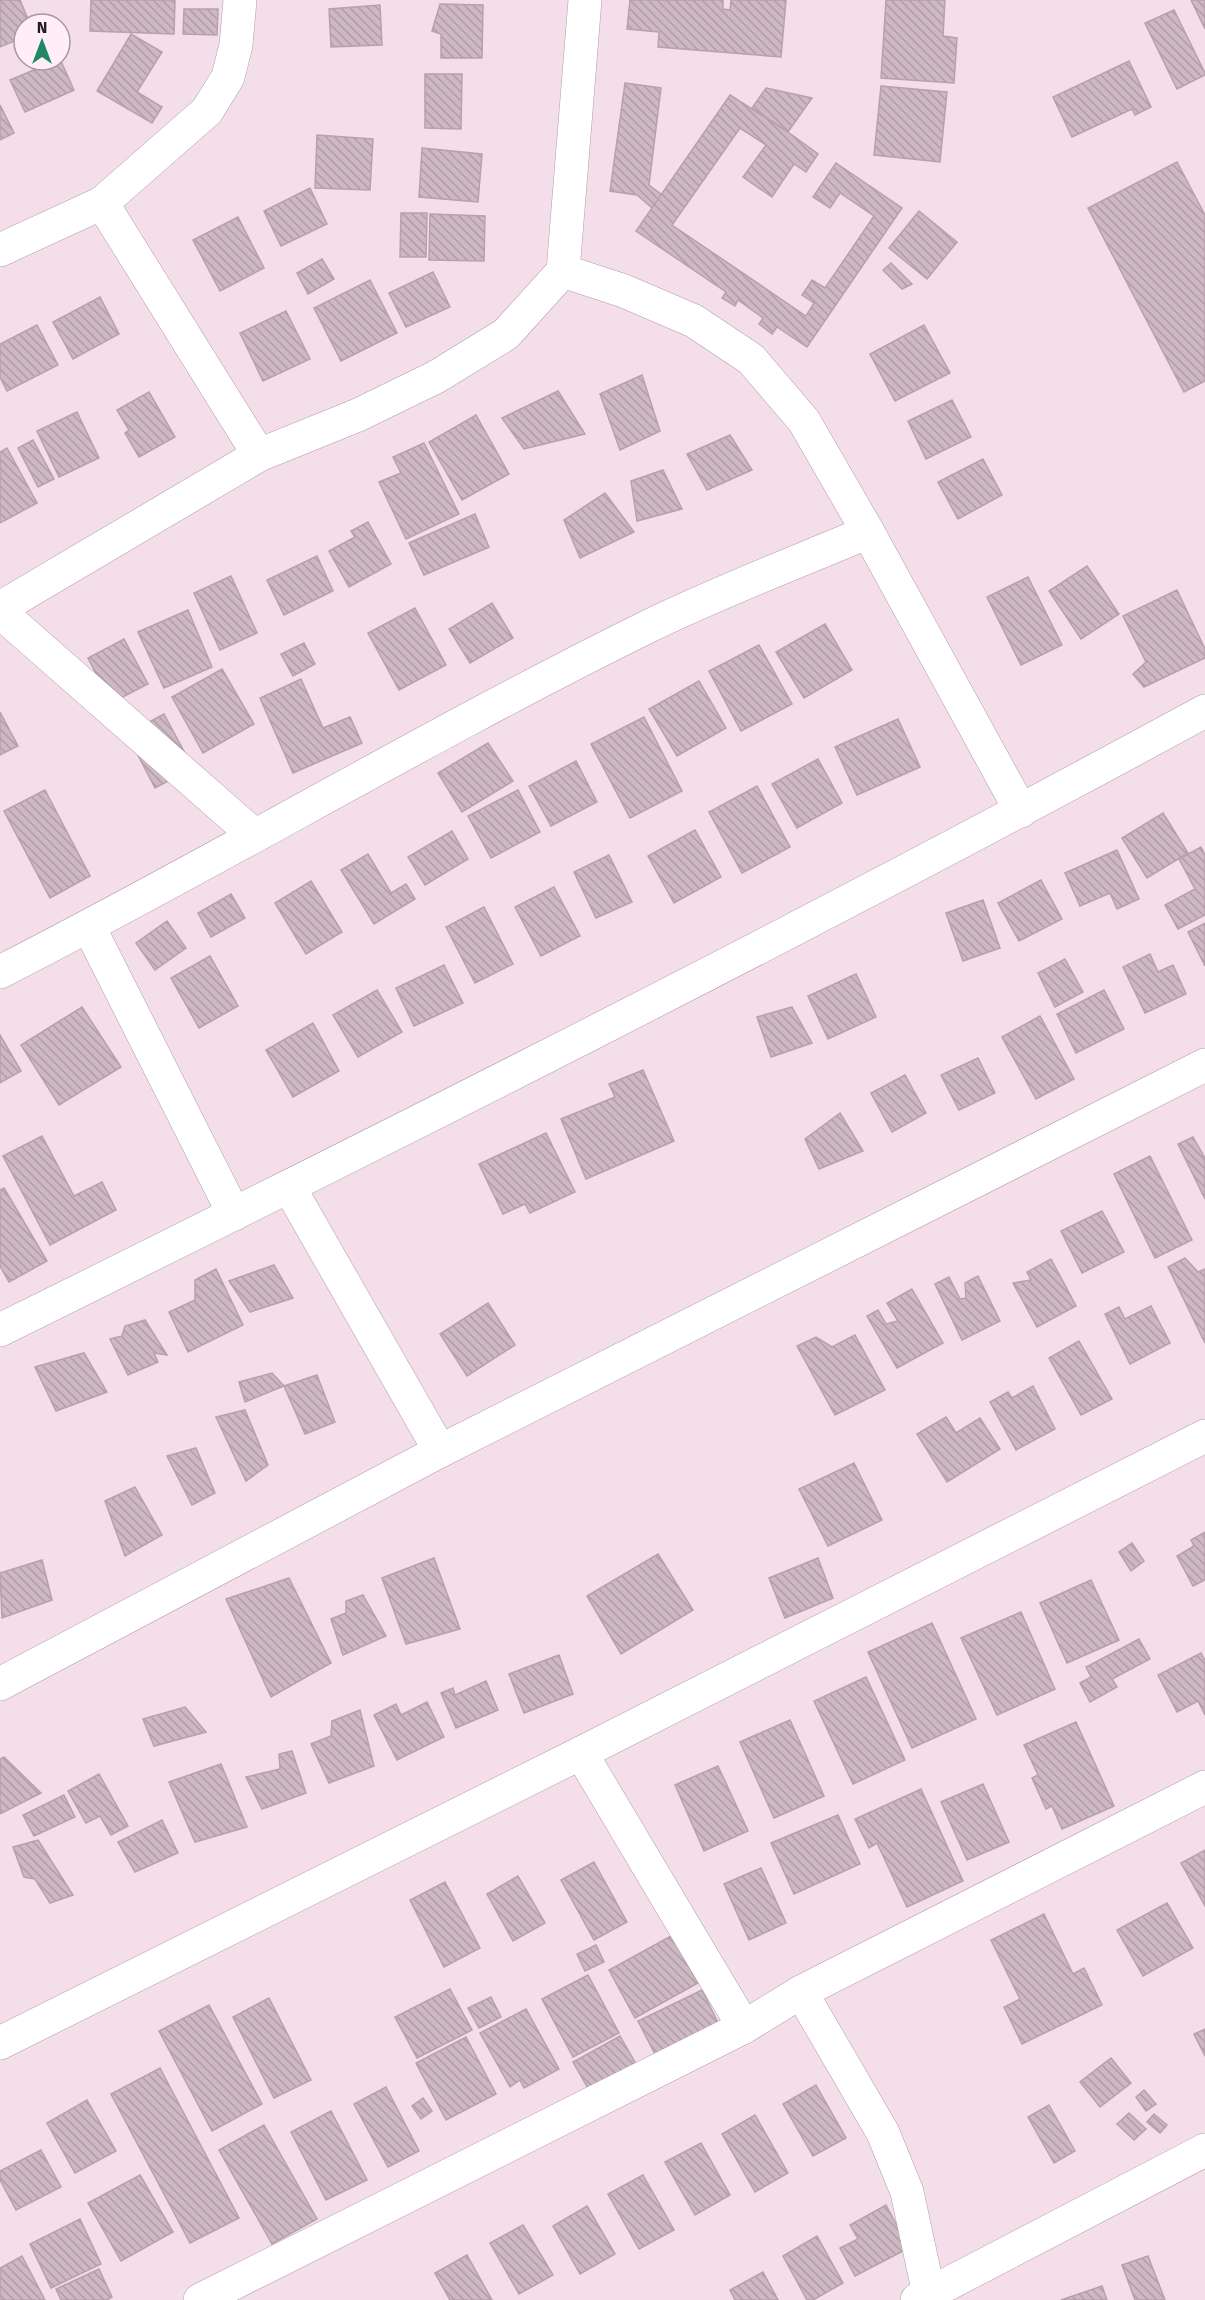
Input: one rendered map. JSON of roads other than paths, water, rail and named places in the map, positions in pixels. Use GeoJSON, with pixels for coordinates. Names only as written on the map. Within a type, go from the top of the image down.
{"type":"FeatureCollection","features":[{"type":"Feature","properties":{"kind":"street"},"geometry":{"type":"LineString","coordinates":[[0,250],[102,203],[207,111],[228,77],[236,45],[240,0]]}},
{"type":"Feature","properties":{"kind":"street"},"geometry":{"type":"LineString","coordinates":[[254,835],[0,610],[258,455],[358,416],[436,377],[506,334],[563,271],[585,0]]}},
{"type":"Feature","properties":{"kind":"street"},"geometry":{"type":"LineString","coordinates":[[102,203],[258,455]]}},
{"type":"Feature","properties":{"kind":"street"},"geometry":{"type":"LineString","coordinates":[[563,271],[624,291],[694,321],[751,359],[804,421],[1021,812]]}},
{"type":"Feature","properties":{"kind":"street"},"geometry":{"type":"LineString","coordinates":[[0,972],[89,927],[254,835],[649,626],[867,532]]}},
{"type":"Feature","properties":{"kind":"street"},"geometry":{"type":"LineString","coordinates":[[0,1330],[290,1187],[1021,812],[1205,711]]}},
{"type":"Feature","properties":{"kind":"street"},"geometry":{"type":"LineString","coordinates":[[89,927],[234,1214]]}},
{"type":"Feature","properties":{"kind":"street"},"geometry":{"type":"LineString","coordinates":[[0,1684],[440,1451],[1205,1065]]}},
{"type":"Feature","properties":{"kind":"street"},"geometry":{"type":"LineString","coordinates":[[290,1187],[440,1451]]}},
{"type":"Feature","properties":{"kind":"street"},"geometry":{"type":"LineString","coordinates":[[0,2043],[581,1753],[1205,1436]]}},
{"type":"Feature","properties":{"kind":"street"},"geometry":{"type":"LineString","coordinates":[[581,1753],[744,2027]]}},
{"type":"Feature","properties":{"kind":"street"},"geometry":{"type":"LineString","coordinates":[[200,2300],[744,2027],[801,1992],[1205,1787]]}},
{"type":"Feature","properties":{"kind":"street"},"geometry":{"type":"LineString","coordinates":[[801,1992],[883,2133],[907,2192],[923,2297],[1205,2150]]}}]}
